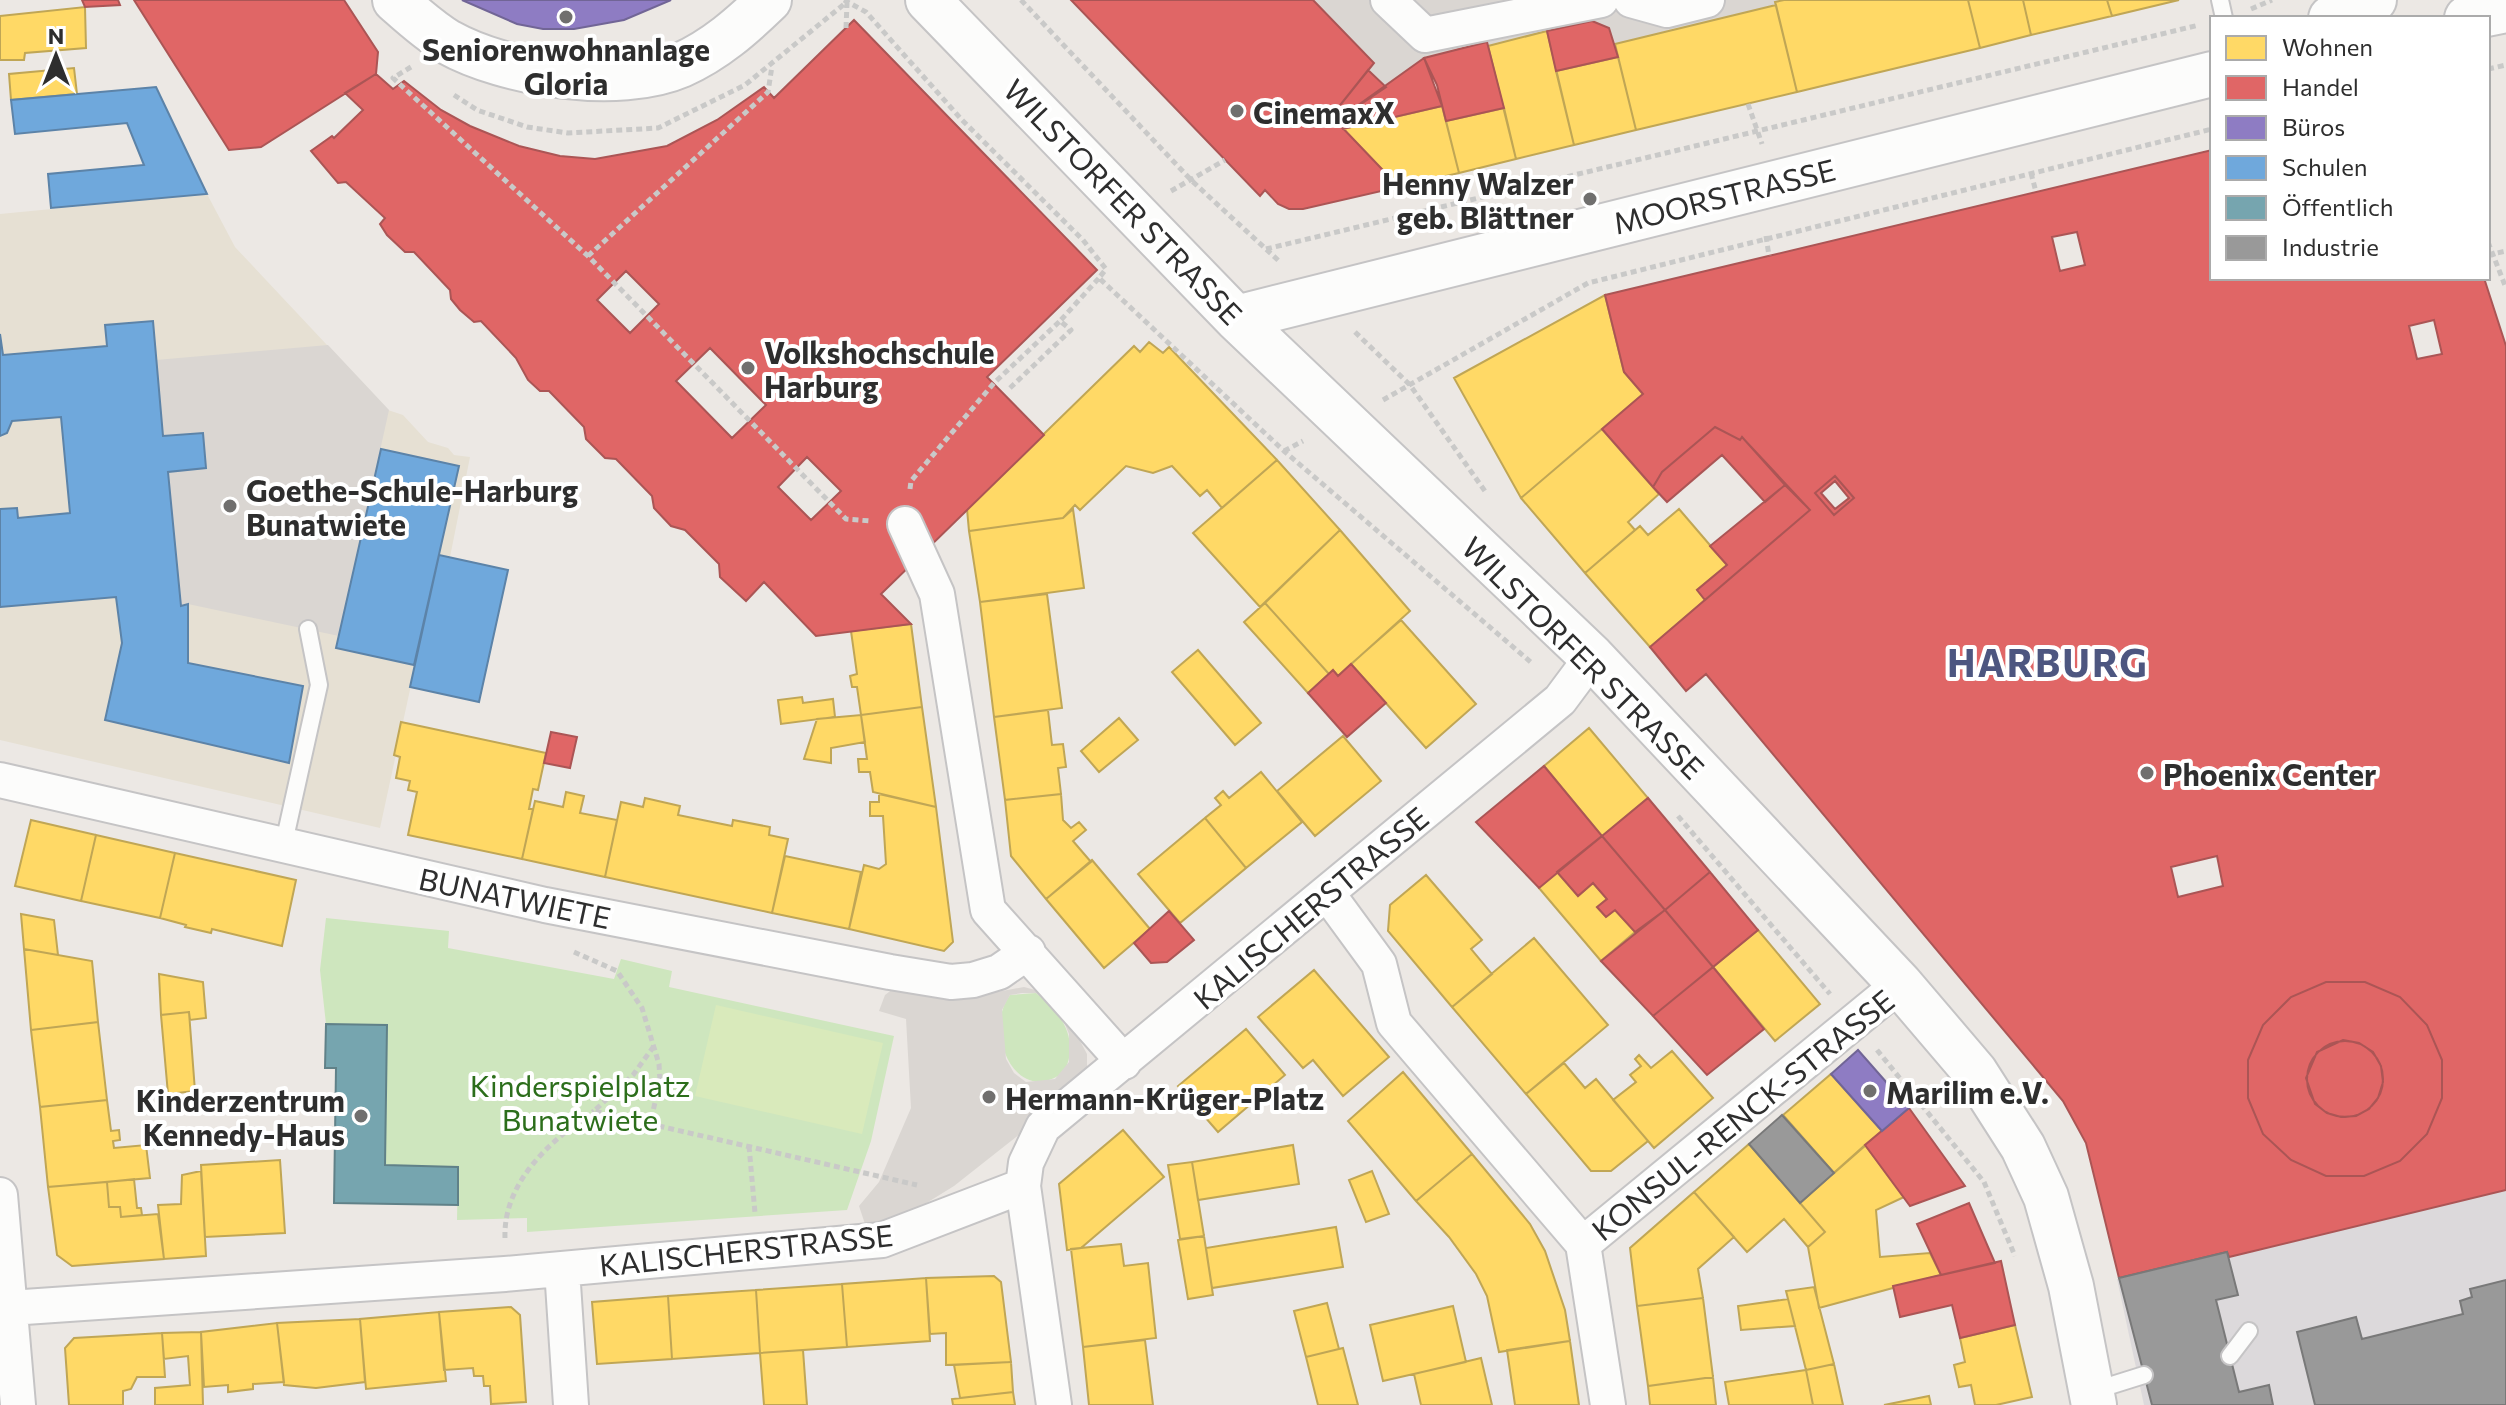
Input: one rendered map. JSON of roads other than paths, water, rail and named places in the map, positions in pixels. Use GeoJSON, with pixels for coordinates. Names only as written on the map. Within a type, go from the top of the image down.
{"type":"FeatureCollection","features":[{"type":"Feature","properties":{"kind":"main road"},"geometry":{"type":"LineString","coordinates":[[395,0],[448,42],[479,57],[558,74],[624,78],[678,66],[707,52],[769,0]]}},
{"type":"Feature","properties":{"kind":"main road","name":"WILSTORFER STRASSE"},"geometry":{"type":"LineString","coordinates":[[928,0],[1236,318],[1592,657],[1900,984],[1975,1072],[2023,1147],[2041,1185],[2071,1286],[2092,1398]]}},
{"type":"Feature","properties":{"kind":"main road"},"geometry":{"type":"LineString","coordinates":[[2336,16],[2374,0]]}},
{"type":"Feature","properties":{"kind":"main road"},"geometry":{"type":"LineString","coordinates":[[2477,16],[2506,10]]}},
{"type":"Feature","properties":{"kind":"main road","name":"MOORSTRASSE"},"geometry":{"type":"LineString","coordinates":[[1236,318],[2210,74]]}},
{"type":"Feature","properties":{"kind":"street"},"geometry":{"type":"LineString","coordinates":[[1388,0],[1425,35],[1601,0]]}},
{"type":"Feature","properties":{"kind":"street"},"geometry":{"type":"LineString","coordinates":[[1631,0],[1667,10],[1707,0]]}},
{"type":"Feature","properties":{"kind":"street"},"geometry":{"type":"LineString","coordinates":[[905,524],[937,594],[988,910],[1124,1062]]}},
{"type":"Feature","properties":{"kind":"street","name":"KALISCHERSTRASSE"},"geometry":{"type":"LineString","coordinates":[[10,1308],[505,1274],[882,1240],[1023,1186],[1026,1163],[1043,1127],[1567,693],[1592,657]]}},
{"type":"Feature","properties":{"kind":"street","name":"BUNATWIETE"},"geometry":{"type":"LineString","coordinates":[[0,780],[545,905],[951,982],[973,980],[999,972],[1028,952]]}},
{"type":"Feature","properties":{"kind":"street"},"geometry":{"type":"LineString","coordinates":[[1327,893],[1379,964],[1394,1023],[1583,1244],[1608,1405]]}},
{"type":"Feature","properties":{"kind":"street","name":"KONSUL-RENCK-STRASSE"},"geometry":{"type":"LineString","coordinates":[[1583,1244],[1900,984]]}},
{"type":"Feature","properties":{"kind":"street"},"geometry":{"type":"LineString","coordinates":[[1023,1186],[1054,1405]]}},
{"type":"Feature","properties":{"kind":"street"},"geometry":{"type":"LineString","coordinates":[[0,1195],[18,1405]]}},
{"type":"Feature","properties":{"kind":"street"},"geometry":{"type":"LineString","coordinates":[[562,1269],[571,1405]]}},
{"type":"Feature","properties":{"kind":"lane"},"geometry":{"type":"LineString","coordinates":[[283,847],[319,685],[308,629]]}},
{"type":"Feature","properties":{"kind":"lane"},"geometry":{"type":"LineString","coordinates":[[2230,1356],[2249,1331]]}},
{"type":"Feature","properties":{"kind":"lane"},"geometry":{"type":"LineString","coordinates":[[2092,1398],[2144,1375]]}},
{"type":"Feature","properties":{"kind":"place","name":"Seniorenwohnanlage Gloria"},"geometry":{"type":"Point","coordinates":[566,17]}},
{"type":"Feature","properties":{"kind":"place","name":"CinemaxX"},"geometry":{"type":"Point","coordinates":[1237,111]}},
{"type":"Feature","properties":{"kind":"place","name":"Henny Walzer geb. Blättner"},"geometry":{"type":"Point","coordinates":[1590,199]}},
{"type":"Feature","properties":{"kind":"place","name":"Volkshochschule Harburg"},"geometry":{"type":"Point","coordinates":[748,368]}},
{"type":"Feature","properties":{"kind":"place","name":"Goethe-Schule-Harburg Bunatwiete"},"geometry":{"type":"Point","coordinates":[230,506]}},
{"type":"Feature","properties":{"kind":"place","name":"Phoenix Center"},"geometry":{"type":"Point","coordinates":[2147,773]}},
{"type":"Feature","properties":{"kind":"place","name":"Marilim e.V."},"geometry":{"type":"Point","coordinates":[1870,1091]}},
{"type":"Feature","properties":{"kind":"place","name":"Hermann-Krüger-Platz"},"geometry":{"type":"Point","coordinates":[989,1097]}},
{"type":"Feature","properties":{"kind":"place","name":"Kinderzentrum Kennedy-Haus"},"geometry":{"type":"Point","coordinates":[361,1116]}},
{"type":"Feature","properties":{"kind":"district","name":"HARBURG"},"geometry":{"type":"Point","coordinates":[2048,661]}},
{"type":"Feature","properties":{"kind":"park label","name":"Kinderspielplatz Bunatwiete"},"geometry":{"type":"Point","coordinates":[580,1101]}}]}
